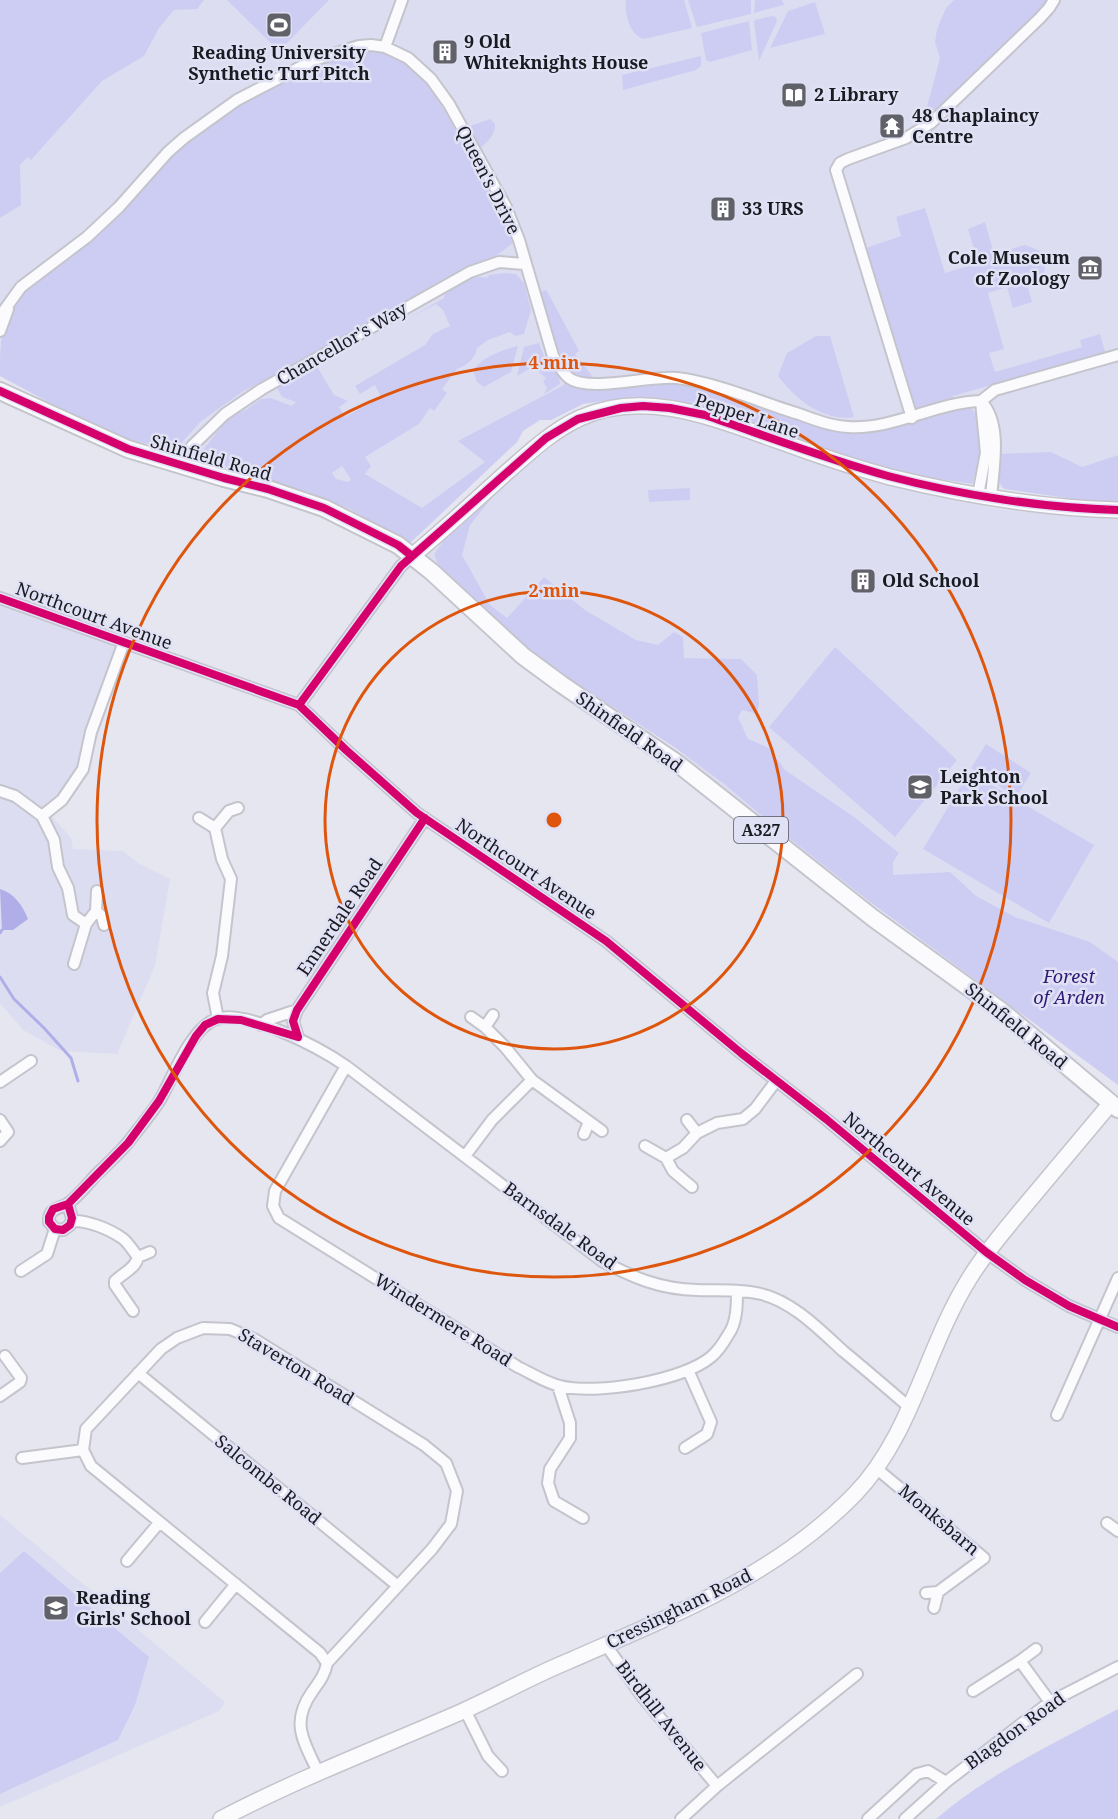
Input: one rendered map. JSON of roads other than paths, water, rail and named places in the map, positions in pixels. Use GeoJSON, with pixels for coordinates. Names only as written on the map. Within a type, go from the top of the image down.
{"type":"FeatureCollection","features":[{"type":"Feature","properties":{"kind":"main road","name":"Shinfield Road"},"geometry":{"type":"LineString","coordinates":[[0,391],[128,449],[268,489],[324,508],[398,545],[523,656],[676,763],[873,918],[1004,1013],[1114,1106]]}},
{"type":"Feature","properties":{"kind":"street"},"geometry":{"type":"LineString","coordinates":[[385,47],[402,0]]}},
{"type":"Feature","properties":{"kind":"street"},"geometry":{"type":"LineString","coordinates":[[912,418],[836,170],[840,163],[848,159],[886,147],[931,123],[1040,18],[1054,0]]}},
{"type":"Feature","properties":{"kind":"street","name":"Queen's Drive"},"geometry":{"type":"LineString","coordinates":[[0,316],[21,287],[87,237],[119,207],[168,152],[201,125],[275,79],[326,54],[371,45],[385,47],[421,67],[449,104],[506,207],[519,240],[553,356],[559,368],[570,379],[582,383],[610,383],[676,378],[708,385],[824,422],[847,427],[869,427],[912,418],[964,401],[981,401]]}},
{"type":"Feature","properties":{"kind":"street","name":"Chancellor's Way"},"geometry":{"type":"LineString","coordinates":[[184,466],[192,446],[207,430],[225,414],[262,389],[470,272],[499,262],[525,264]]}},
{"type":"Feature","properties":{"kind":"street","name":"Queen's Drive"},"geometry":{"type":"LineString","coordinates":[[0,331],[9,303]]}},
{"type":"Feature","properties":{"kind":"street"},"geometry":{"type":"LineString","coordinates":[[984,496],[995,449],[994,430],[989,409],[981,401],[995,390],[1118,355]]}},
{"type":"Feature","properties":{"kind":"street","name":"Pepper Lane"},"geometry":{"type":"LineString","coordinates":[[412,556],[546,438],[578,419],[605,410],[643,406],[670,408],[705,415],[890,477],[984,496],[1118,510]]}},
{"type":"Feature","properties":{"kind":"street"},"geometry":{"type":"LineString","coordinates":[[299,705],[401,566],[412,556]]}},
{"type":"Feature","properties":{"kind":"street","name":"Northcourt Avenue"},"geometry":{"type":"LineString","coordinates":[[0,598],[299,705],[346,750],[425,818],[606,941],[987,1252],[1025,1280],[1069,1306],[1118,1327]]}},
{"type":"Feature","properties":{"kind":"street"},"geometry":{"type":"LineString","coordinates":[[42,816],[62,800],[83,769],[92,732],[124,642]]}},
{"type":"Feature","properties":{"kind":"street"},"geometry":{"type":"LineString","coordinates":[[0,792],[15,796],[42,816],[54,840],[58,867],[68,888],[73,915],[86,924]]}},
{"type":"Feature","properties":{"kind":"street"},"geometry":{"type":"LineString","coordinates":[[215,828],[229,811],[238,808]]}},
{"type":"Feature","properties":{"kind":"street"},"geometry":{"type":"LineString","coordinates":[[55,1229],[49,1222],[53,1209],[68,1204],[128,1143],[159,1101],[196,1036],[205,1025],[218,1019],[213,993],[222,956],[231,879],[222,859],[215,828],[199,818]]}},
{"type":"Feature","properties":{"kind":"street","name":"Ennerdale Road"},"geometry":{"type":"LineString","coordinates":[[297,1010],[425,818]]}},
{"type":"Feature","properties":{"kind":"street"},"geometry":{"type":"LineString","coordinates":[[74,964],[86,924],[96,911],[97,891]]}},
{"type":"Feature","properties":{"kind":"street"},"geometry":{"type":"LineString","coordinates":[[96,911],[102,916],[104,925]]}},
{"type":"Feature","properties":{"kind":"street"},"geometry":{"type":"LineString","coordinates":[[261,1025],[267,1020],[297,1010]]}},
{"type":"Feature","properties":{"kind":"street"},"geometry":{"type":"LineString","coordinates":[[297,1010],[294,1021],[298,1037]]}},
{"type":"Feature","properties":{"kind":"street"},"geometry":{"type":"LineString","coordinates":[[485,1027],[493,1015]]}},
{"type":"Feature","properties":{"kind":"street"},"geometry":{"type":"LineString","coordinates":[[471,1017],[505,1047],[532,1080],[602,1131]]}},
{"type":"Feature","properties":{"kind":"street","name":"Barnsdale Road"},"geometry":{"type":"LineString","coordinates":[[218,1019],[241,1020],[298,1037],[346,1066],[602,1261],[631,1276],[655,1285],[762,1294],[788,1306],[909,1407]]}},
{"type":"Feature","properties":{"kind":"street"},"geometry":{"type":"LineString","coordinates":[[0,1082],[31,1061]]}},
{"type":"Feature","properties":{"kind":"street","name":"Windermere Road"},"geometry":{"type":"LineString","coordinates":[[346,1066],[274,1191],[273,1206],[279,1218],[518,1367],[558,1386],[592,1390],[631,1386],[688,1370],[711,1357],[730,1334],[736,1314],[737,1291]]}},
{"type":"Feature","properties":{"kind":"street"},"geometry":{"type":"LineString","coordinates":[[465,1156],[492,1120],[532,1080]]}},
{"type":"Feature","properties":{"kind":"street"},"geometry":{"type":"LineString","coordinates":[[666,1158],[683,1148],[697,1133],[717,1123],[743,1119],[755,1109],[776,1081]]}},
{"type":"Feature","properties":{"kind":"street","name":"Cressingham Road"},"geometry":{"type":"LineString","coordinates":[[221,1819],[318,1772],[465,1710],[726,1590],[803,1542],[878,1469],[909,1407],[936,1341],[967,1281],[987,1252],[1114,1106]]}},
{"type":"Feature","properties":{"kind":"street"},"geometry":{"type":"LineString","coordinates":[[0,1120],[8,1132],[0,1141]]}},
{"type":"Feature","properties":{"kind":"street"},"geometry":{"type":"LineString","coordinates":[[687,1120],[697,1133]]}},
{"type":"Feature","properties":{"kind":"street"},"geometry":{"type":"LineString","coordinates":[[584,1134],[589,1122]]}},
{"type":"Feature","properties":{"kind":"street"},"geometry":{"type":"LineString","coordinates":[[645,1146],[666,1158],[673,1171],[692,1187]]}},
{"type":"Feature","properties":{"kind":"street"},"geometry":{"type":"LineString","coordinates":[[55,1229],[67,1228],[72,1221],[68,1204]]}},
{"type":"Feature","properties":{"kind":"street"},"geometry":{"type":"LineString","coordinates":[[72,1221],[92,1225],[124,1239],[138,1257]]}},
{"type":"Feature","properties":{"kind":"street"},"geometry":{"type":"LineString","coordinates":[[21,1271],[47,1254],[55,1229]]}},
{"type":"Feature","properties":{"kind":"street"},"geometry":{"type":"LineString","coordinates":[[133,1311],[115,1285],[116,1281],[129,1270],[138,1257],[150,1252]]}},
{"type":"Feature","properties":{"kind":"street"},"geometry":{"type":"LineString","coordinates":[[1057,1415],[1118,1278]]}},
{"type":"Feature","properties":{"kind":"street","name":"Staverton Road"},"geometry":{"type":"LineString","coordinates":[[83,1450],[86,1429],[160,1349],[177,1338],[204,1328],[230,1329],[254,1338],[424,1446],[446,1463],[457,1491],[451,1524],[432,1549],[327,1663],[326,1674],[303,1705],[299,1722],[303,1740],[318,1772]]}},
{"type":"Feature","properties":{"kind":"street"},"geometry":{"type":"LineString","coordinates":[[0,1396],[20,1382],[21,1378],[5,1356]]}},
{"type":"Feature","properties":{"kind":"street"},"geometry":{"type":"LineString","coordinates":[[685,1448],[706,1434],[711,1422],[688,1370]]}},
{"type":"Feature","properties":{"kind":"street","name":"Salcombe Road"},"geometry":{"type":"LineString","coordinates":[[138,1373],[398,1586]]}},
{"type":"Feature","properties":{"kind":"street"},"geometry":{"type":"LineString","coordinates":[[558,1386],[570,1423],[570,1438],[550,1469],[548,1483],[554,1501],[583,1518]]}},
{"type":"Feature","properties":{"kind":"street"},"geometry":{"type":"LineString","coordinates":[[22,1458],[83,1450],[91,1466],[320,1653],[327,1663]]}},
{"type":"Feature","properties":{"kind":"street","name":"Monksbarn"},"geometry":{"type":"LineString","coordinates":[[878,1469],[984,1558],[938,1592]]}},
{"type":"Feature","properties":{"kind":"street"},"geometry":{"type":"LineString","coordinates":[[127,1561],[159,1523]]}},
{"type":"Feature","properties":{"kind":"street"},"geometry":{"type":"LineString","coordinates":[[1107,1523],[1118,1531]]}},
{"type":"Feature","properties":{"kind":"street"},"geometry":{"type":"LineString","coordinates":[[205,1622],[236,1584]]}},
{"type":"Feature","properties":{"kind":"street"},"geometry":{"type":"LineString","coordinates":[[926,1593],[938,1592],[934,1608]]}},
{"type":"Feature","properties":{"kind":"street","name":"Birdhill Avenue"},"geometry":{"type":"LineString","coordinates":[[606,1645],[641,1695],[717,1786]]}},
{"type":"Feature","properties":{"kind":"street"},"geometry":{"type":"LineString","coordinates":[[973,1691],[1036,1649]]}},
{"type":"Feature","properties":{"kind":"street"},"geometry":{"type":"LineString","coordinates":[[1020,1661],[1050,1702]]}},
{"type":"Feature","properties":{"kind":"street","name":"Blagdon Road"},"geometry":{"type":"LineString","coordinates":[[905,1819],[946,1782],[1050,1702],[1118,1667]]}},
{"type":"Feature","properties":{"kind":"street","name":"Birdhill Avenue"},"geometry":{"type":"LineString","coordinates":[[681,1819],[717,1786],[857,1674]]}},
{"type":"Feature","properties":{"kind":"street"},"geometry":{"type":"LineString","coordinates":[[465,1710],[488,1756],[502,1771]]}},
{"type":"Feature","properties":{"kind":"street"},"geometry":{"type":"LineString","coordinates":[[868,1819],[917,1774],[928,1772],[946,1782]]}},
{"type":"Feature","properties":{"kind":"waterway"},"geometry":{"type":"LineString","coordinates":[[0,977],[14,999],[71,1058],[78,1081]]}},
{"type":"Feature","properties":{"kind":"place","name":"Reading University Synthetic Turf Pitch"},"geometry":{"type":"Point","coordinates":[279,25]}},
{"type":"Feature","properties":{"kind":"place","name":"9 Old Whiteknights House"},"geometry":{"type":"Point","coordinates":[445,52]}},
{"type":"Feature","properties":{"kind":"place","name":"2 Library"},"geometry":{"type":"Point","coordinates":[794,95]}},
{"type":"Feature","properties":{"kind":"place","name":"48 Chaplaincy Centre"},"geometry":{"type":"Point","coordinates":[892,126]}},
{"type":"Feature","properties":{"kind":"place","name":"33 URS"},"geometry":{"type":"Point","coordinates":[723,209]}},
{"type":"Feature","properties":{"kind":"place","name":"Cole Museum of Zoology"},"geometry":{"type":"Point","coordinates":[1090,268]}},
{"type":"Feature","properties":{"kind":"place","name":"Old School"},"geometry":{"type":"Point","coordinates":[863,581]}},
{"type":"Feature","properties":{"kind":"place","name":"Leighton Park School"},"geometry":{"type":"Point","coordinates":[920,787]}},
{"type":"Feature","properties":{"kind":"place","name":"Reading Girls' School"},"geometry":{"type":"Point","coordinates":[56,1608]}},
{"type":"Feature","properties":{"kind":"park label","name":"Forest of Arden"},"geometry":{"type":"Point","coordinates":[1069,987]}}]}
